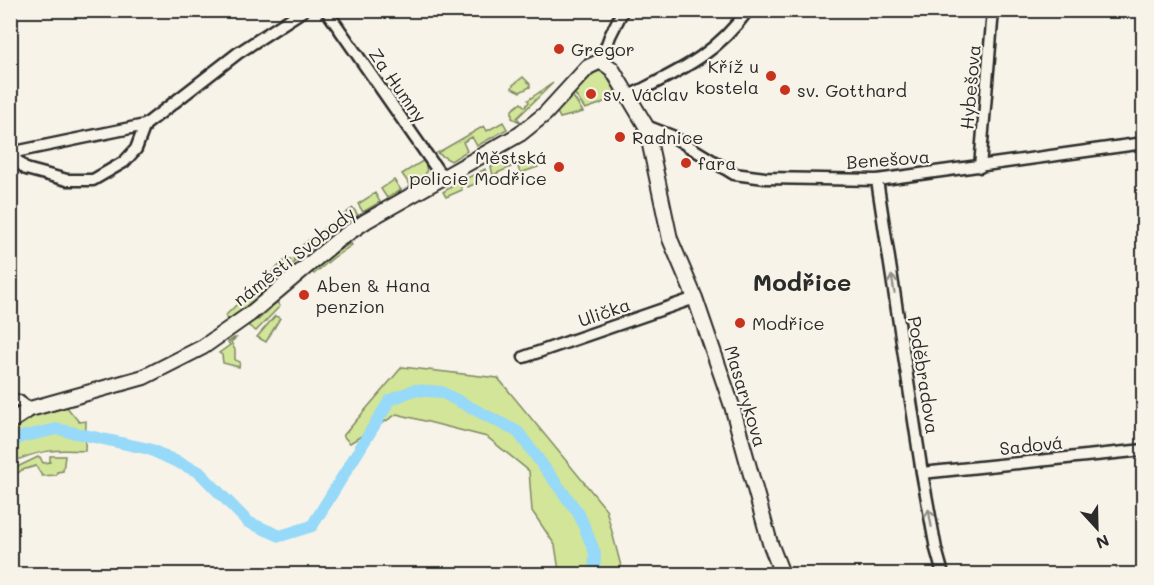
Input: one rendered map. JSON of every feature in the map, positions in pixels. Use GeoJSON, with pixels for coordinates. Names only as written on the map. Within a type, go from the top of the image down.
{"type":"FeatureCollection","features":[{"type":"Feature","properties":{"kind":"street"},"geometry":{"type":"LineString","coordinates":[[10,153],[145,125],[238,53],[304,10]]}},
{"type":"Feature","properties":{"kind":"street","name":"Za Humny"},"geometry":{"type":"LineString","coordinates":[[326,10],[443,178]]}},
{"type":"Feature","properties":{"kind":"street"},"geometry":{"type":"LineString","coordinates":[[623,10],[610,36],[602,61],[612,69],[646,126]]}},
{"type":"Feature","properties":{"kind":"street"},"geometry":{"type":"LineString","coordinates":[[629,96],[691,65],[730,33],[748,10]]}},
{"type":"Feature","properties":{"kind":"street","name":"Hybešova"},"geometry":{"type":"LineString","coordinates":[[980,167],[993,10]]}},
{"type":"Feature","properties":{"kind":"street","name":"náměstí Svobody"},"geometry":{"type":"LineString","coordinates":[[10,422],[30,409],[144,377],[203,347],[250,314],[338,240],[366,221],[520,134],[545,114],[588,67],[602,61]]}},
{"type":"Feature","properties":{"kind":"street"},"geometry":{"type":"LineString","coordinates":[[10,153],[26,169],[67,180],[93,180],[124,162],[136,149],[145,125]]}},
{"type":"Feature","properties":{"kind":"street","name":"Benešova"},"geometry":{"type":"LineString","coordinates":[[646,126],[672,136],[734,174],[765,178],[877,180],[1143,143]]}},
{"type":"Feature","properties":{"kind":"street","name":"Masarykova"},"geometry":{"type":"LineString","coordinates":[[646,126],[670,239],[695,298],[732,406],[770,543],[782,574]]}},
{"type":"Feature","properties":{"kind":"street","name":"Poděbradova"},"geometry":{"type":"LineString","coordinates":[[877,180],[922,473],[943,574]]}},
{"type":"Feature","properties":{"kind":"street","name":"Ulička"},"geometry":{"type":"LineString","coordinates":[[524,357],[695,298]]}},
{"type":"Feature","properties":{"kind":"street"},"geometry":{"type":"LineString","coordinates":[[10,400],[19,401],[30,409]]}},
{"type":"Feature","properties":{"kind":"street","name":"Sadová"},"geometry":{"type":"LineString","coordinates":[[922,473],[1143,450]]}},
{"type":"Feature","properties":{"kind":"green space"},"geometry":{"type":"Polygon","coordinates":[[[596,71],[605,74],[615,90],[615,95],[600,104],[585,109],[574,93],[596,71]]]}},
{"type":"Feature","properties":{"kind":"green space"},"geometry":{"type":"Polygon","coordinates":[[[523,77],[530,87],[520,92],[512,88],[513,85],[523,77]]]}},
{"type":"Feature","properties":{"kind":"green space"},"geometry":{"type":"Polygon","coordinates":[[[553,83],[517,118],[522,123],[512,118],[512,110],[521,103],[525,107],[528,100],[553,83]]]}},
{"type":"Feature","properties":{"kind":"green space"},"geometry":{"type":"Polygon","coordinates":[[[572,95],[583,112],[560,118],[557,112],[572,95]]]}},
{"type":"Feature","properties":{"kind":"green space"},"geometry":{"type":"Polygon","coordinates":[[[503,122],[507,129],[477,146],[472,137],[463,142],[467,151],[451,161],[437,153],[484,126],[487,131],[503,122]]]}},
{"type":"Feature","properties":{"kind":"green space"},"geometry":{"type":"Polygon","coordinates":[[[509,159],[511,167],[493,175],[491,167],[509,159]]]}},
{"type":"Feature","properties":{"kind":"green space"},"geometry":{"type":"Polygon","coordinates":[[[536,159],[538,167],[520,173],[518,167],[536,159]]]}},
{"type":"Feature","properties":{"kind":"green space"},"geometry":{"type":"Polygon","coordinates":[[[424,160],[426,173],[410,185],[402,174],[424,160]]]}},
{"type":"Feature","properties":{"kind":"green space"},"geometry":{"type":"Polygon","coordinates":[[[485,169],[487,178],[468,187],[465,179],[485,169]]]}},
{"type":"Feature","properties":{"kind":"green space"},"geometry":{"type":"Polygon","coordinates":[[[394,180],[401,190],[387,198],[381,189],[394,180]]]}},
{"type":"Feature","properties":{"kind":"green space"},"geometry":{"type":"Polygon","coordinates":[[[460,183],[462,190],[446,197],[443,192],[460,183]]]}},
{"type":"Feature","properties":{"kind":"green space"},"geometry":{"type":"Polygon","coordinates":[[[375,193],[380,202],[363,212],[358,204],[375,193]]]}},
{"type":"Feature","properties":{"kind":"green space"},"geometry":{"type":"Polygon","coordinates":[[[353,208],[358,215],[327,236],[322,230],[353,208]]]}},
{"type":"Feature","properties":{"kind":"green space"},"geometry":{"type":"Polygon","coordinates":[[[318,233],[323,238],[307,253],[301,246],[318,233]]]}},
{"type":"Feature","properties":{"kind":"green space"},"geometry":{"type":"Polygon","coordinates":[[[351,243],[352,245],[314,274],[311,271],[330,254],[351,243]]]}},
{"type":"Feature","properties":{"kind":"green space"},"geometry":{"type":"Polygon","coordinates":[[[301,254],[273,283],[267,277],[284,261],[295,259],[301,254]]]}},
{"type":"Feature","properties":{"kind":"green space"},"geometry":{"type":"Polygon","coordinates":[[[262,280],[268,288],[235,320],[230,321],[225,316],[262,280]]]}},
{"type":"Feature","properties":{"kind":"green space"},"geometry":{"type":"Polygon","coordinates":[[[275,300],[280,306],[256,331],[249,326],[255,318],[258,320],[271,308],[269,305],[275,300]]]}},
{"type":"Feature","properties":{"kind":"green space"},"geometry":{"type":"Polygon","coordinates":[[[275,316],[280,318],[266,342],[257,337],[275,316]]]}},
{"type":"Feature","properties":{"kind":"green space"},"geometry":{"type":"Polygon","coordinates":[[[236,338],[231,342],[235,350],[235,360],[240,362],[239,367],[223,363],[222,355],[219,353],[230,345],[228,342],[236,338]]]}},
{"type":"Feature","properties":{"kind":"green space"},"geometry":{"type":"Polygon","coordinates":[[[402,367],[498,378],[606,509],[621,566],[613,574],[557,574],[559,571],[555,545],[532,511],[529,471],[487,437],[397,414],[350,443],[343,436],[402,367]]]}},
{"type":"Feature","properties":{"kind":"green space"},"geometry":{"type":"Polygon","coordinates":[[[66,406],[79,422],[86,421],[85,451],[47,451],[11,463],[11,426],[33,416],[66,406]]]}},
{"type":"Feature","properties":{"kind":"green space"},"geometry":{"type":"Polygon","coordinates":[[[50,456],[65,456],[63,471],[57,472],[56,475],[42,476],[36,466],[22,470],[11,478],[11,470],[38,457],[43,463],[50,462],[50,456]]]}},
{"type":"Feature","properties":{"kind":"waterway"},"geometry":{"type":"LineString","coordinates":[[10,444],[21,437],[57,429],[149,449],[199,472],[248,522],[280,536],[312,526],[390,400],[414,390],[441,392],[518,432],[579,514],[595,553],[594,574]]}},
{"type":"Feature","properties":{"kind":"place","name":"Gregor"},"geometry":{"type":"Point","coordinates":[559,49]}},
{"type":"Feature","properties":{"kind":"place","name":"Kříž u kostela"},"geometry":{"type":"Point","coordinates":[771,76]}},
{"type":"Feature","properties":{"kind":"place","name":"sv. Gotthard"},"geometry":{"type":"Point","coordinates":[785,90]}},
{"type":"Feature","properties":{"kind":"place","name":"sv. Václav"},"geometry":{"type":"Point","coordinates":[591,94]}},
{"type":"Feature","properties":{"kind":"place","name":"Radnice"},"geometry":{"type":"Point","coordinates":[620,137]}},
{"type":"Feature","properties":{"kind":"place","name":"fara"},"geometry":{"type":"Point","coordinates":[686,163]}},
{"type":"Feature","properties":{"kind":"place","name":"Městská policie Modřice"},"geometry":{"type":"Point","coordinates":[559,167]}},
{"type":"Feature","properties":{"kind":"place","name":"Aben & Hana penzion"},"geometry":{"type":"Point","coordinates":[304,295]}},
{"type":"Feature","properties":{"kind":"place","name":"Modřice"},"geometry":{"type":"Point","coordinates":[740,323]}},
{"type":"Feature","properties":{"kind":"district","name":"Modřice"},"geometry":{"type":"Point","coordinates":[802,281]}}]}
